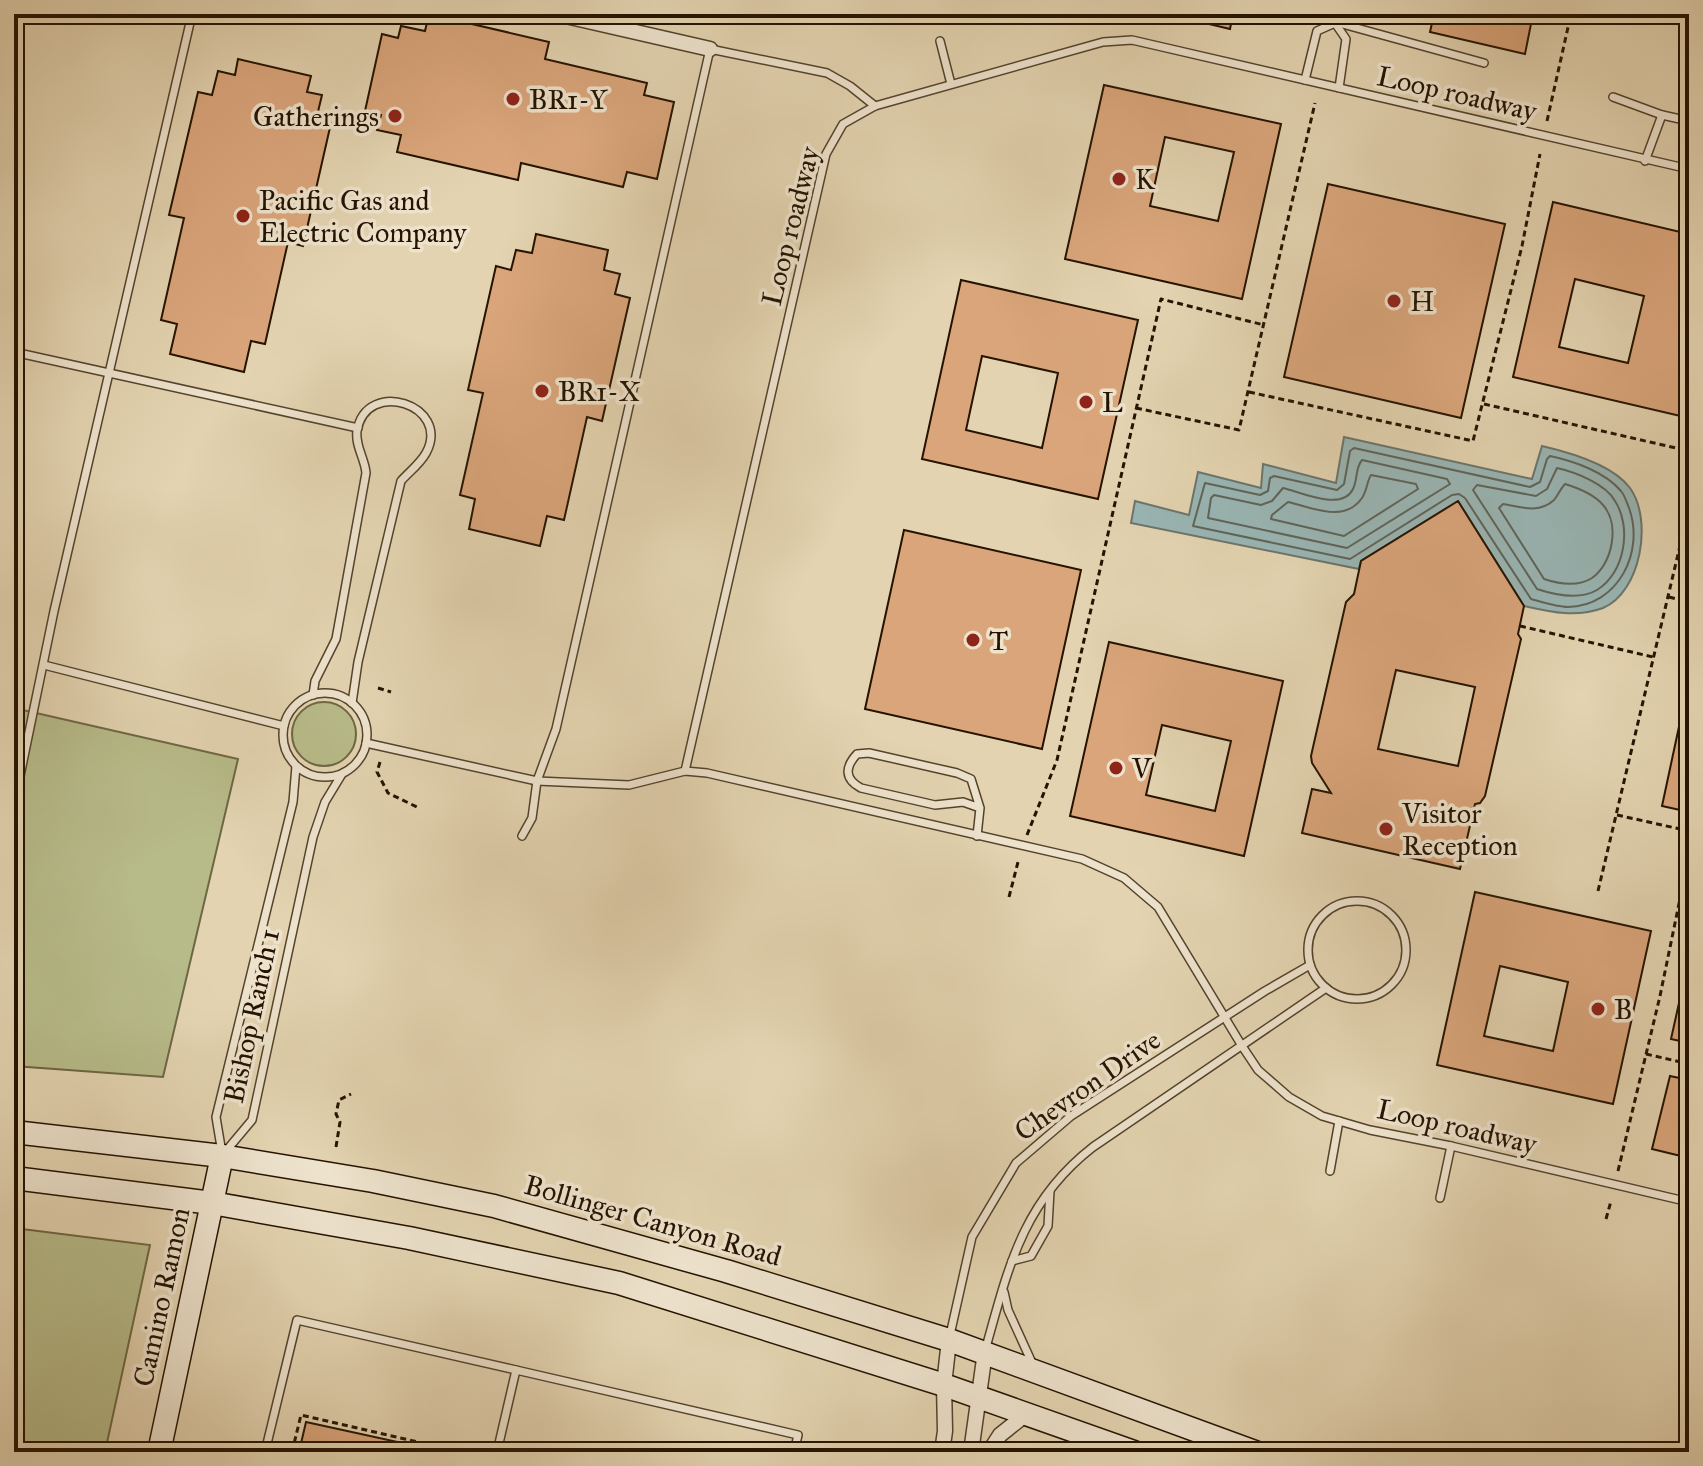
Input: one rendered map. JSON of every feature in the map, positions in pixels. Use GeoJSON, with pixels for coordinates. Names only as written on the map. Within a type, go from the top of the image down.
{"type":"FeatureCollection","features":[{"type":"Feature","properties":{"kind":"main road","name":"Bollinger Canyon Road"},"geometry":{"type":"LineString","coordinates":[[14,1132],[222,1156],[373,1181],[494,1206],[726,1271],[949,1340],[1255,1452]]}},
{"type":"Feature","properties":{"kind":"main road","name":"Camino Ramon"},"geometry":{"type":"LineString","coordinates":[[159,1452],[222,1156]]}},
{"type":"Feature","properties":{"kind":"main road"},"geometry":{"type":"LineString","coordinates":[[14,1178],[212,1203],[409,1238],[619,1283],[944,1385],[1134,1452]]}},
{"type":"Feature","properties":{"kind":"street"},"geometry":{"type":"LineString","coordinates":[[557,14],[710,49]]}},
{"type":"Feature","properties":{"kind":"street"},"geometry":{"type":"LineString","coordinates":[[942,1452],[949,1340]]}},
{"type":"Feature","properties":{"kind":"street"},"geometry":{"type":"LineString","coordinates":[[971,1452],[985,1352]]}},
{"type":"Feature","properties":{"kind":"street"},"geometry":{"type":"LineString","coordinates":[[989,1452],[1000,1435],[1025,1415]]}},
{"type":"Feature","properties":{"kind":"lane"},"geometry":{"type":"LineString","coordinates":[[14,805],[108,371],[192,14]]}},
{"type":"Feature","properties":{"kind":"lane"},"geometry":{"type":"LineString","coordinates":[[1306,14],[1484,63]]}},
{"type":"Feature","properties":{"kind":"lane"},"geometry":{"type":"LineString","coordinates":[[1305,80],[1317,31],[1335,23]]}},
{"type":"Feature","properties":{"kind":"lane"},"geometry":{"type":"LineString","coordinates":[[1335,23],[1346,39],[1339,88]]}},
{"type":"Feature","properties":{"kind":"lane","name":"Loop roadway"},"geometry":{"type":"LineString","coordinates":[[1689,169],[1132,40],[1103,42],[875,106],[843,124],[826,154],[685,771],[707,773],[1082,859],[1124,878],[1158,907],[1223,1018],[1258,1070],[1289,1097],[1322,1116],[1370,1130],[1689,1202]]}},
{"type":"Feature","properties":{"kind":"lane"},"geometry":{"type":"LineString","coordinates":[[940,41],[951,84]]}},
{"type":"Feature","properties":{"kind":"lane"},"geometry":{"type":"LineString","coordinates":[[522,836],[532,818],[537,781],[556,729],[710,49],[827,73],[875,106]]}},
{"type":"Feature","properties":{"kind":"lane"},"geometry":{"type":"LineString","coordinates":[[1613,97],[1662,115],[1689,121]]}},
{"type":"Feature","properties":{"kind":"lane"},"geometry":{"type":"LineString","coordinates":[[1645,161],[1662,115]]}},
{"type":"Feature","properties":{"kind":"lane"},"geometry":{"type":"LineString","coordinates":[[14,352],[358,428]]}},
{"type":"Feature","properties":{"kind":"lane"},"geometry":{"type":"LineString","coordinates":[[313,695],[315,681],[336,639],[366,473],[365,459],[358,449],[358,428],[362,417],[370,410],[394,400],[405,402],[423,416],[431,439],[420,462],[401,481],[358,662],[352,703]]}},
{"type":"Feature","properties":{"kind":"lane"},"geometry":{"type":"LineString","coordinates":[[44,665],[284,726]]}},
{"type":"Feature","properties":{"kind":"lane"},"geometry":{"type":"LineString","coordinates":[[330,694],[352,703],[366,725],[366,743],[359,760],[342,774],[323,777],[296,766],[285,749],[284,726],[294,707],[313,695],[330,694]]}},
{"type":"Feature","properties":{"kind":"lane"},"geometry":{"type":"LineString","coordinates":[[366,743],[537,781],[629,785],[685,771]]}},
{"type":"Feature","properties":{"kind":"lane"},"geometry":{"type":"LineString","coordinates":[[977,836],[980,808],[971,779],[869,753],[857,754],[848,769],[853,784],[861,788],[935,805],[963,802],[980,808]]}},
{"type":"Feature","properties":{"kind":"lane","name":"Bishop Ranch 1"},"geometry":{"type":"LineString","coordinates":[[222,1156],[216,1117],[293,802],[296,766]]}},
{"type":"Feature","properties":{"kind":"lane","name":"Bishop Ranch 1"},"geometry":{"type":"LineString","coordinates":[[222,1156],[252,1120],[313,837],[325,802],[342,774]]}},
{"type":"Feature","properties":{"kind":"lane"},"geometry":{"type":"LineString","coordinates":[[1347,901],[1380,906],[1398,922],[1407,945],[1399,977],[1373,997],[1356,999],[1340,996],[1316,978],[1310,965],[1308,949],[1311,933],[1319,918],[1332,907],[1347,901]]}},
{"type":"Feature","properties":{"kind":"lane","name":"Chevron Drive"},"geometry":{"type":"LineString","coordinates":[[949,1340],[972,1237],[1016,1163],[1071,1116],[1310,965]]}},
{"type":"Feature","properties":{"kind":"lane","name":"Chevron Drive"},"geometry":{"type":"LineString","coordinates":[[985,1352],[1012,1261],[1051,1186],[1093,1147],[1326,988]]}},
{"type":"Feature","properties":{"kind":"lane"},"geometry":{"type":"LineString","coordinates":[[1330,1171],[1339,1121]]}},
{"type":"Feature","properties":{"kind":"lane"},"geometry":{"type":"LineString","coordinates":[[1440,1198],[1451,1146]]}},
{"type":"Feature","properties":{"kind":"lane"},"geometry":{"type":"LineString","coordinates":[[1012,1261],[1031,1256],[1048,1226],[1051,1186]]}},
{"type":"Feature","properties":{"kind":"lane"},"geometry":{"type":"LineString","coordinates":[[1003,1288],[1008,1310],[1036,1371]]}},
{"type":"Feature","properties":{"kind":"lane"},"geometry":{"type":"LineString","coordinates":[[265,1452],[297,1320],[798,1435],[794,1452]]}},
{"type":"Feature","properties":{"kind":"lane"},"geometry":{"type":"LineString","coordinates":[[497,1452],[516,1370]]}},
{"type":"Feature","properties":{"kind":"path"},"geometry":{"type":"LineString","coordinates":[[1547,121],[1571,14]]}},
{"type":"Feature","properties":{"kind":"path"},"geometry":{"type":"LineString","coordinates":[[1136,408],[1239,430],[1315,103]]}},
{"type":"Feature","properties":{"kind":"path"},"geometry":{"type":"LineString","coordinates":[[1249,392],[1473,441],[1522,246],[1540,154]]}},
{"type":"Feature","properties":{"kind":"path"},"geometry":{"type":"LineString","coordinates":[[1026,836],[1057,760],[1161,299],[1264,325]]}},
{"type":"Feature","properties":{"kind":"path"},"geometry":{"type":"LineString","coordinates":[[1484,404],[1689,451]]}},
{"type":"Feature","properties":{"kind":"path"},"geometry":{"type":"LineString","coordinates":[[1598,891],[1689,508]]}},
{"type":"Feature","properties":{"kind":"path"},"geometry":{"type":"LineString","coordinates":[[1669,597],[1689,602]]}},
{"type":"Feature","properties":{"kind":"path"},"geometry":{"type":"LineString","coordinates":[[1520,626],[1654,657]]}},
{"type":"Feature","properties":{"kind":"path"},"geometry":{"type":"LineString","coordinates":[[378,688],[391,692]]}},
{"type":"Feature","properties":{"kind":"path"},"geometry":{"type":"LineString","coordinates":[[380,762],[377,772],[388,793],[419,808]]}},
{"type":"Feature","properties":{"kind":"path"},"geometry":{"type":"LineString","coordinates":[[1617,815],[1689,831]]}},
{"type":"Feature","properties":{"kind":"path"},"geometry":{"type":"LineString","coordinates":[[1617,1173],[1689,855]]}},
{"type":"Feature","properties":{"kind":"path"},"geometry":{"type":"LineString","coordinates":[[1009,897],[1018,862]]}},
{"type":"Feature","properties":{"kind":"path"},"geometry":{"type":"LineString","coordinates":[[1646,1054],[1689,1064]]}},
{"type":"Feature","properties":{"kind":"path"},"geometry":{"type":"LineString","coordinates":[[336,1147],[339,1100],[351,1094]]}},
{"type":"Feature","properties":{"kind":"path"},"geometry":{"type":"LineString","coordinates":[[1606,1219],[1611,1201]]}},
{"type":"Feature","properties":{"kind":"path"},"geometry":{"type":"LineString","coordinates":[[292,1452],[301,1415],[461,1452]]}},
{"type":"Feature","properties":{"kind":"green space"},"geometry":{"type":"Polygon","coordinates":[[[324,702],[342,708],[350,716],[356,734],[350,752],[342,760],[324,766],[306,760],[298,752],[292,734],[298,716],[306,708],[324,702]]]}},
{"type":"Feature","properties":{"kind":"green space"},"geometry":{"type":"Polygon","coordinates":[[[14,708],[238,759],[163,1077],[14,1066],[14,708]]]}},
{"type":"Feature","properties":{"kind":"green space"},"geometry":{"type":"Polygon","coordinates":[[[14,1228],[150,1245],[105,1452],[14,1452],[14,1228]]]}},
{"type":"Feature","properties":{"kind":"water"},"geometry":{"type":"Polygon","coordinates":[[[1344,437],[1532,479],[1542,446],[1602,466],[1630,488],[1637,502],[1642,536],[1634,571],[1616,600],[1603,608],[1573,613],[1524,606],[1458,501],[1361,561],[1359,569],[1131,523],[1135,501],[1189,515],[1198,472],[1261,488],[1263,464],[1336,483],[1344,437]]]}},
{"type":"Feature","properties":{"kind":"building","name":"BR1-Y"},"geometry":{"type":"Polygon","coordinates":[[[429,14],[549,42],[545,59],[647,83],[644,95],[674,102],[657,179],[627,172],[623,187],[521,163],[518,180],[397,152],[401,135],[377,130],[381,115],[365,111],[382,34],[398,38],[401,26],[425,31],[429,14]]]}},
{"type":"Feature","properties":{"kind":"building"},"geometry":{"type":"Polygon","coordinates":[[[1192,14],[1233,14],[1230,29],[1192,20],[1192,14]]]}},
{"type":"Feature","properties":{"kind":"building"},"geometry":{"type":"Polygon","coordinates":[[[1434,14],[1533,14],[1525,54],[1430,32],[1434,14]]]}},
{"type":"Feature","properties":{"kind":"building","name":"Pacific Gas and Electric Company"},"geometry":{"type":"Polygon","coordinates":[[[238,59],[311,76],[307,92],[322,95],[316,120],[331,123],[303,246],[288,242],[265,344],[251,341],[244,372],[170,354],[177,324],[161,320],[184,218],[169,215],[198,92],[212,95],[218,71],[235,75],[238,59]]]}},
{"type":"Feature","properties":{"kind":"building","name":"K"},"geometry":{"type":"Polygon","coordinates":[[[1104,85],[1281,124],[1242,299],[1065,259],[1104,85]],[[1165,137],[1150,206],[1218,221],[1234,152],[1165,137]]]}},
{"type":"Feature","properties":{"kind":"building","name":"H"},"geometry":{"type":"Polygon","coordinates":[[[1328,184],[1505,224],[1461,418],[1284,377],[1328,184]]]}},
{"type":"Feature","properties":{"kind":"building"},"geometry":{"type":"Polygon","coordinates":[[[1553,202],[1689,234],[1689,418],[1513,377],[1553,202]],[[1575,279],[1559,347],[1628,363],[1644,296],[1575,279]]]}},
{"type":"Feature","properties":{"kind":"building","name":"BR1-X"},"geometry":{"type":"Polygon","coordinates":[[[536,234],[608,250],[604,270],[620,274],[615,294],[630,298],[602,421],[587,417],[564,520],[547,516],[540,546],[469,529],[475,499],[460,495],[483,393],[468,390],[496,266],[511,270],[516,250],[532,253],[536,234]]]}},
{"type":"Feature","properties":{"kind":"building","name":"L"},"geometry":{"type":"Polygon","coordinates":[[[961,280],[1138,320],[1098,499],[922,459],[961,280]],[[982,356],[966,430],[1042,448],[1058,373],[982,356]]]}},
{"type":"Feature","properties":{"kind":"building"},"geometry":{"type":"Polygon","coordinates":[[[1458,501],[1524,606],[1518,634],[1521,639],[1485,796],[1475,804],[1460,869],[1302,833],[1312,789],[1331,793],[1312,763],[1311,756],[1346,602],[1354,594],[1361,561],[1458,501]],[[1396,670],[1378,749],[1458,766],[1475,687],[1396,670]]]}},
{"type":"Feature","properties":{"kind":"building","name":"T"},"geometry":{"type":"Polygon","coordinates":[[[904,530],[1081,570],[1042,749],[865,709],[904,530]]]}},
{"type":"Feature","properties":{"kind":"building","name":"V"},"geometry":{"type":"Polygon","coordinates":[[[1109,642],[1283,681],[1244,856],[1070,816],[1109,642]],[[1162,725],[1146,795],[1215,811],[1231,741],[1162,725]]]}},
{"type":"Feature","properties":{"kind":"building"},"geometry":{"type":"Polygon","coordinates":[[[1683,708],[1689,709],[1689,812],[1662,806],[1683,708]]]}},
{"type":"Feature","properties":{"kind":"building","name":"B"},"geometry":{"type":"Polygon","coordinates":[[[1475,892],[1651,931],[1613,1104],[1437,1065],[1475,892]],[[1500,966],[1484,1036],[1553,1051],[1568,982],[1500,966]]]}},
{"type":"Feature","properties":{"kind":"building"},"geometry":{"type":"Polygon","coordinates":[[[1683,985],[1689,986],[1689,1043],[1671,1039],[1683,985]]]}},
{"type":"Feature","properties":{"kind":"building"},"geometry":{"type":"Polygon","coordinates":[[[1670,1076],[1689,1080],[1689,1158],[1652,1149],[1670,1076]]]}},
{"type":"Feature","properties":{"kind":"building"},"geometry":{"type":"Polygon","coordinates":[[[306,1422],[416,1446],[415,1452],[299,1452],[306,1422]]]}},
{"type":"Feature","properties":{"kind":"place","name":"BR1-Y"},"geometry":{"type":"Point","coordinates":[513,99]}},
{"type":"Feature","properties":{"kind":"place","name":"Gatherings"},"geometry":{"type":"Point","coordinates":[395,116]}},
{"type":"Feature","properties":{"kind":"place","name":"K"},"geometry":{"type":"Point","coordinates":[1119,179]}},
{"type":"Feature","properties":{"kind":"place","name":"Pacific Gas and Electric Company"},"geometry":{"type":"Point","coordinates":[243,216]}},
{"type":"Feature","properties":{"kind":"place","name":"H"},"geometry":{"type":"Point","coordinates":[1394,301]}},
{"type":"Feature","properties":{"kind":"place","name":"BR1-X"},"geometry":{"type":"Point","coordinates":[542,391]}},
{"type":"Feature","properties":{"kind":"place","name":"L"},"geometry":{"type":"Point","coordinates":[1086,402]}},
{"type":"Feature","properties":{"kind":"place","name":"T"},"geometry":{"type":"Point","coordinates":[973,640]}},
{"type":"Feature","properties":{"kind":"place","name":"V"},"geometry":{"type":"Point","coordinates":[1116,768]}},
{"type":"Feature","properties":{"kind":"place","name":"Visitor Reception"},"geometry":{"type":"Point","coordinates":[1386,829]}},
{"type":"Feature","properties":{"kind":"place","name":"B"},"geometry":{"type":"Point","coordinates":[1598,1009]}}]}
